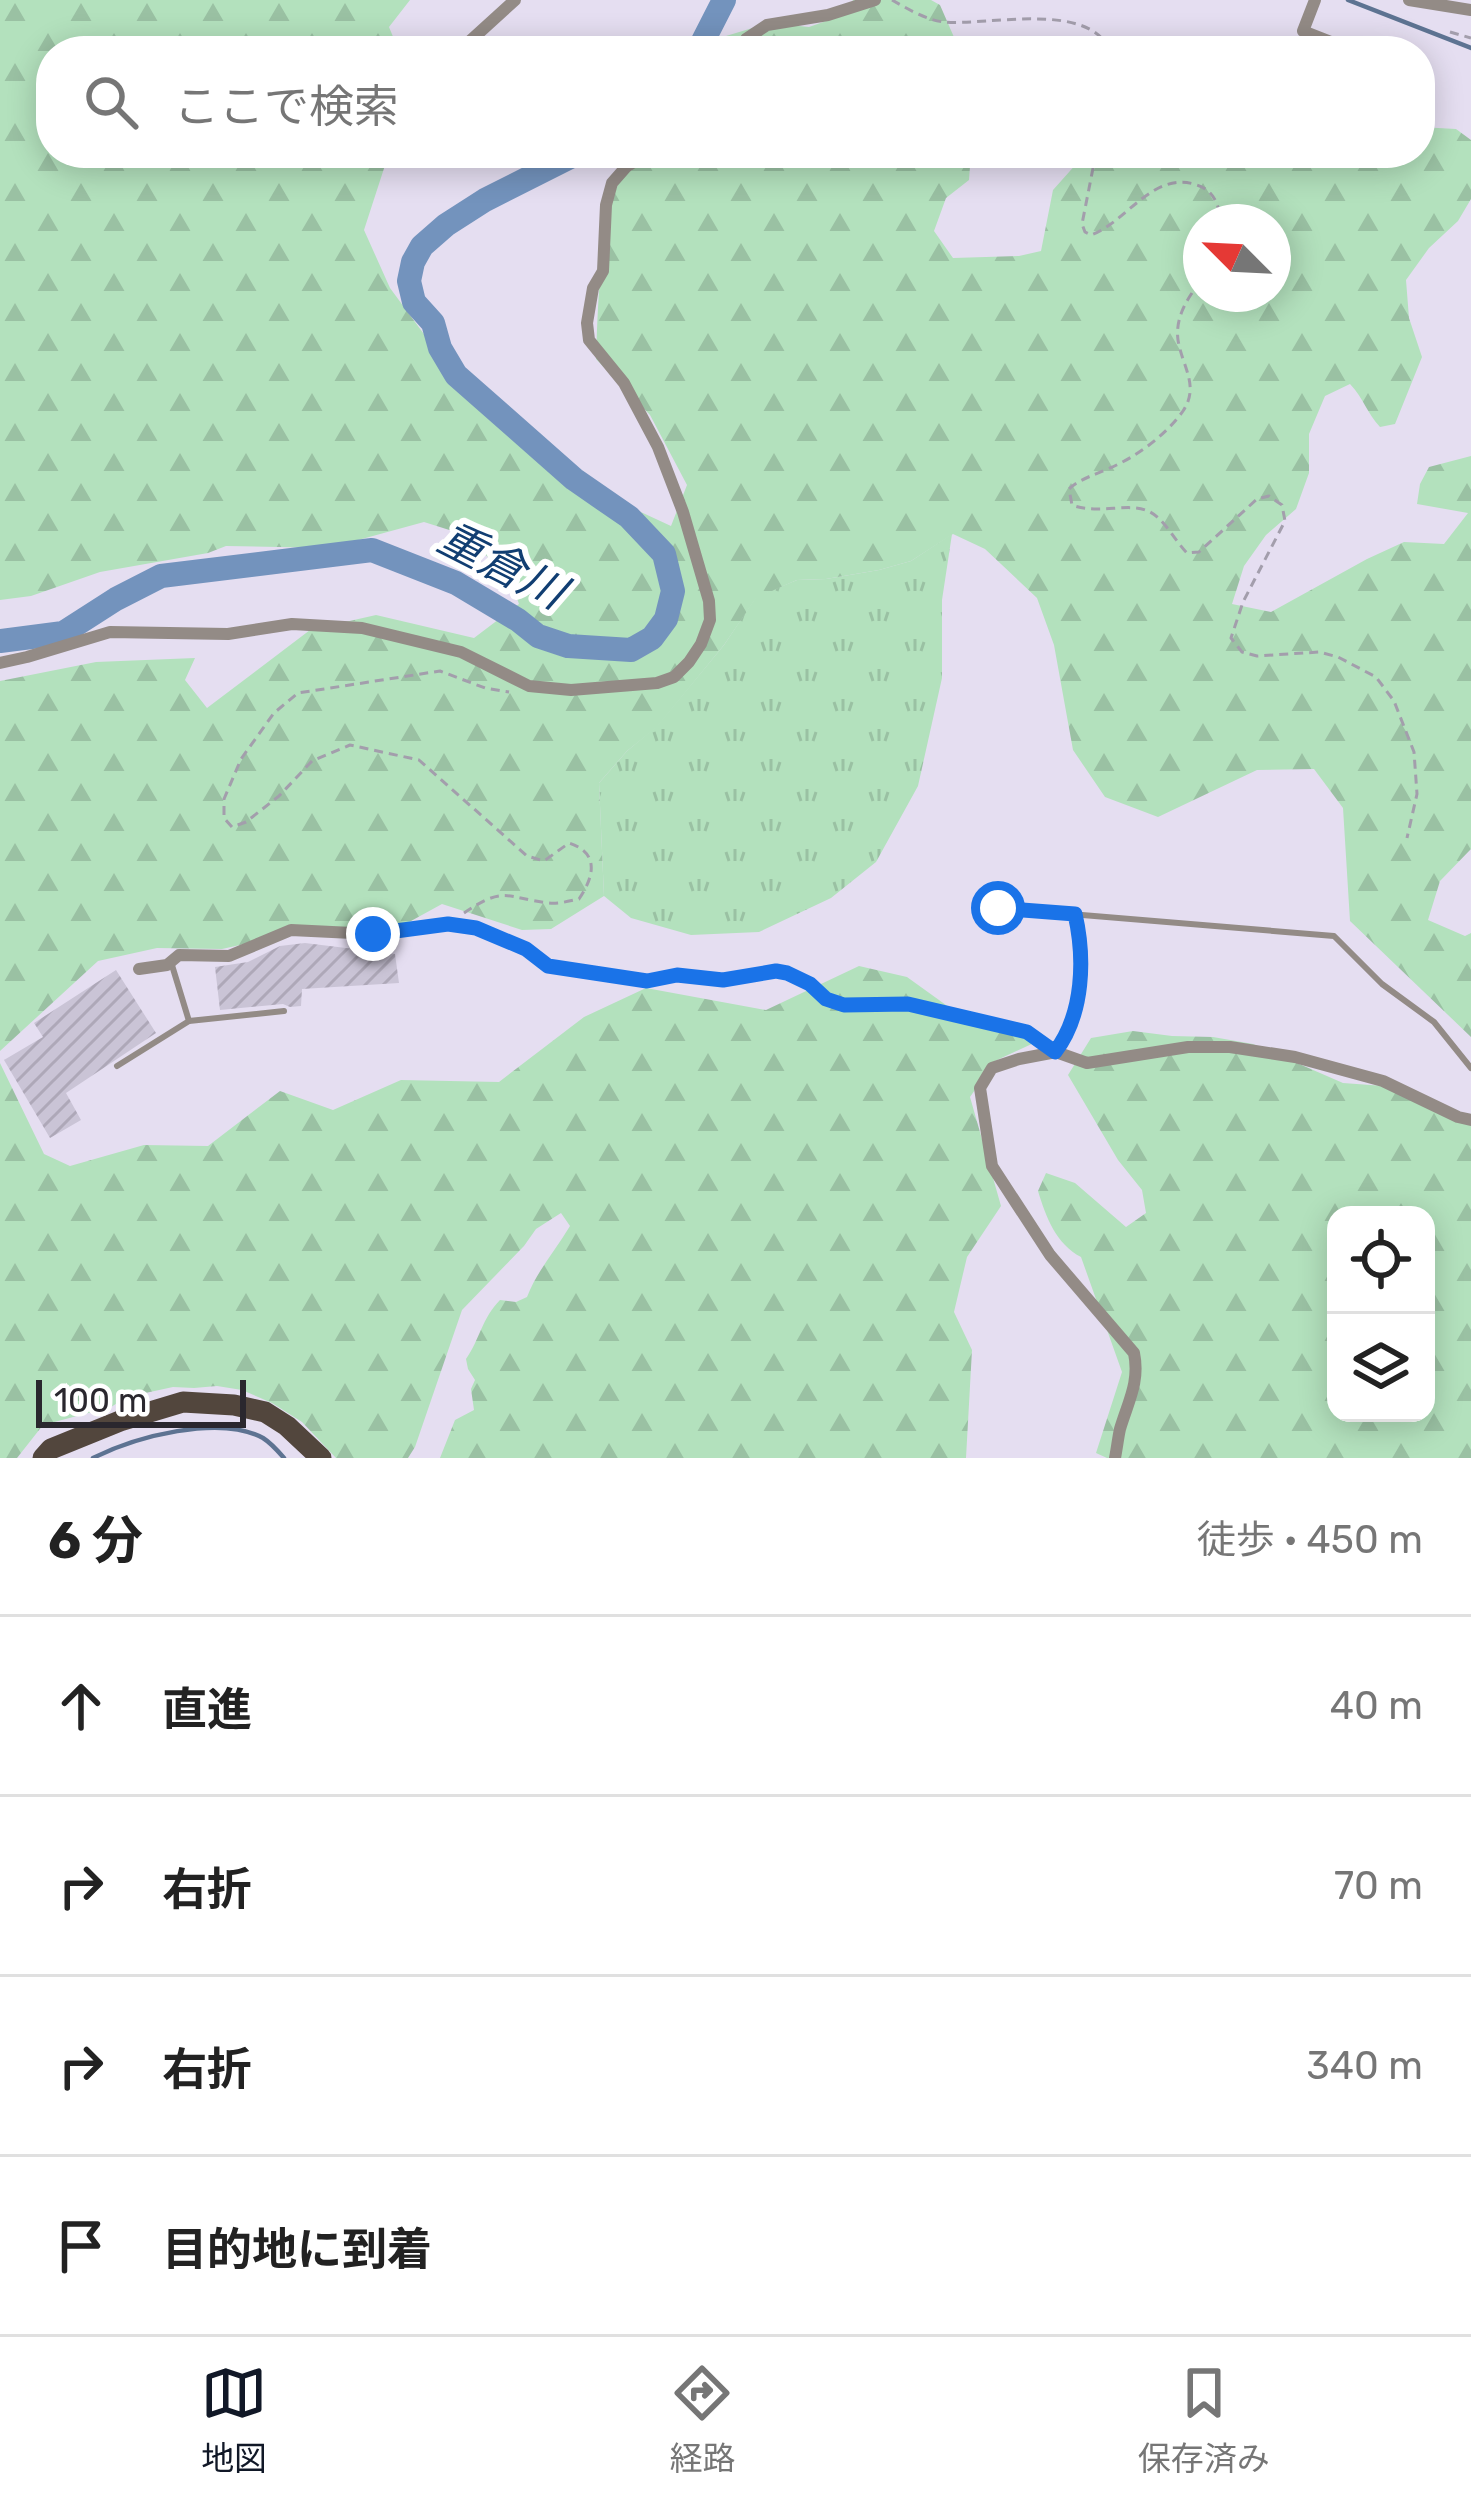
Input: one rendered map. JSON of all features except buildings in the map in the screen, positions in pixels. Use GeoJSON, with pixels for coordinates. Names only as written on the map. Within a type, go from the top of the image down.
{"type":"FeatureCollection","features":[{"type":"Feature","properties":{"kind":"main road"},"geometry":{"type":"LineString","coordinates":[[43,1458],[51,1450],[120,1421],[183,1402],[265,1412],[321,1458]]}},
{"type":"Feature","properties":{"kind":"street"},"geometry":{"type":"LineString","coordinates":[[475,36],[515,0]]}},
{"type":"Feature","properties":{"kind":"street"},"geometry":{"type":"LineString","coordinates":[[750,36],[766,25],[828,15],[874,0]]}},
{"type":"Feature","properties":{"kind":"street"},"geometry":{"type":"LineString","coordinates":[[1316,0],[1304,31],[1316,36]]}},
{"type":"Feature","properties":{"kind":"street"},"geometry":{"type":"LineString","coordinates":[[1408,0],[1471,10]]}},
{"type":"Feature","properties":{"kind":"street"},"geometry":{"type":"LineString","coordinates":[[0,663],[110,632],[228,634],[292,624],[362,628],[461,652],[529,686],[571,690],[657,683],[674,677],[701,644],[710,620],[709,602],[658,447],[623,382],[589,340],[588,309],[603,271],[606,206],[612,184],[625,168]]}},
{"type":"Feature","properties":{"kind":"street"},"geometry":{"type":"LineString","coordinates":[[1075,914],[1080,981],[1065,1039],[1055,1052],[992,1068],[980,1088],[992,1166],[1050,1256],[1134,1353],[1135,1387],[1115,1458]]}},
{"type":"Feature","properties":{"kind":"street"},"geometry":{"type":"LineString","coordinates":[[140,969],[167,965],[179,955],[229,956],[291,930],[373,934],[448,924],[476,928],[526,949],[548,966],[647,981],[677,975],[723,980],[787,973],[844,1005],[908,1004],[1027,1032],[1055,1052],[1087,1063],[1188,1047],[1230,1047],[1295,1057],[1383,1081],[1471,1120]]}},
{"type":"Feature","properties":{"kind":"lane"},"geometry":{"type":"LineString","coordinates":[[998,908],[1334,936],[1382,984],[1434,1022],[1471,1068]]}},
{"type":"Feature","properties":{"kind":"lane"},"geometry":{"type":"LineString","coordinates":[[171,962],[189,1022]]}},
{"type":"Feature","properties":{"kind":"lane"},"geometry":{"type":"LineString","coordinates":[[117,1066],[189,1022],[284,1012]]}},
{"type":"Feature","properties":{"kind":"path"},"geometry":{"type":"LineString","coordinates":[[892,0],[944,22],[1017,15],[1069,19],[1101,36]]}},
{"type":"Feature","properties":{"kind":"path"},"geometry":{"type":"LineString","coordinates":[[1450,32],[1471,38]]}},
{"type":"Feature","properties":{"kind":"path"},"geometry":{"type":"LineString","coordinates":[[1093,168],[1082,224],[1091,235],[1151,192],[1177,182],[1204,187],[1218,204]]}},
{"type":"Feature","properties":{"kind":"path"},"geometry":{"type":"LineString","coordinates":[[1183,310],[1178,339],[1191,394],[1182,411],[1135,454],[1079,480],[1069,489],[1072,505],[1088,511],[1149,511],[1187,553],[1199,552],[1257,499],[1269,496],[1282,505],[1285,521],[1243,602],[1231,638],[1243,652],[1257,656],[1319,652],[1376,677],[1394,701],[1414,752],[1417,794],[1408,838]]}},
{"type":"Feature","properties":{"kind":"path"},"geometry":{"type":"LineString","coordinates":[[448,924],[496,896],[518,895],[553,904],[579,899],[590,882],[590,860],[581,847],[568,842],[544,860],[527,856],[419,760],[350,745],[312,761],[246,822],[232,827],[224,818],[224,799],[252,744],[274,713],[298,693],[440,671],[484,688],[511,692],[529,686]]}},
{"type":"Feature","properties":{"kind":"green space"},"geometry":{"type":"Polygon","coordinates":[[[0,0],[410,0],[389,27],[393,36],[36,36],[36,168],[384,168],[364,230],[390,288],[457,379],[491,416],[525,440],[630,507],[671,526],[687,485],[650,415],[596,359],[606,230],[611,204],[627,168],[970,168],[969,180],[946,198],[934,231],[953,258],[1019,256],[1041,251],[1053,190],[1073,168],[1435,168],[1435,128],[1456,129],[1471,140],[1471,199],[1458,221],[1429,248],[1406,280],[1409,318],[1422,357],[1395,424],[1380,427],[1350,384],[1325,396],[1309,434],[1309,473],[1296,509],[1266,535],[1244,566],[1232,604],[1271,612],[1404,542],[1444,544],[1468,513],[1417,504],[1420,484],[1429,467],[1471,456],[1471,849],[1440,881],[1428,920],[1465,936],[1471,933],[1471,1037],[1350,921],[1343,808],[1314,769],[1257,770],[1158,817],[1105,797],[1073,750],[1054,645],[1037,598],[985,549],[953,534],[911,561],[826,579],[797,580],[756,598],[657,727],[599,783],[604,896],[551,929],[522,930],[442,904],[380,938],[303,931],[222,949],[157,948],[98,961],[0,1051],[0,681],[96,662],[195,658],[185,680],[207,708],[310,630],[376,615],[474,638],[519,604],[509,576],[462,534],[424,522],[329,548],[226,546],[100,572],[31,596],[0,600],[0,0]]]}},
{"type":"Feature","properties":{"kind":"green space"},"geometry":{"type":"Polygon","coordinates":[[[853,0],[931,0],[940,5],[953,36],[726,36],[769,23],[809,27],[846,14],[853,0]]]}},
{"type":"Feature","properties":{"kind":"green space"},"geometry":{"type":"Polygon","coordinates":[[[952,534],[942,600],[942,678],[918,786],[876,862],[831,898],[759,932],[691,935],[631,918],[604,896],[599,783],[657,726],[724,645],[756,597],[797,580],[826,579],[911,561],[952,534]]]}},
{"type":"Feature","properties":{"kind":"green space"},"geometry":{"type":"Polygon","coordinates":[[[859,966],[907,977],[964,1018],[1036,1042],[995,1061],[970,1097],[1001,1206],[967,1257],[954,1312],[972,1350],[966,1458],[440,1458],[455,1420],[474,1410],[471,1389],[475,1380],[466,1359],[500,1300],[516,1302],[527,1297],[570,1226],[561,1213],[536,1229],[462,1310],[408,1458],[336,1458],[302,1422],[272,1403],[217,1386],[173,1387],[127,1397],[111,1407],[43,1425],[17,1458],[0,1458],[0,1063],[44,1154],[70,1166],[144,1145],[208,1146],[280,1091],[333,1110],[401,1080],[499,1082],[584,1017],[646,988],[766,1010],[859,966]]]}},
{"type":"Feature","properties":{"kind":"green space"},"geometry":{"type":"Polygon","coordinates":[[[1133,1031],[1213,1037],[1253,1044],[1343,1083],[1384,1086],[1471,1121],[1471,1458],[1107,1458],[1096,1453],[1122,1372],[1081,1257],[1059,1237],[1038,1191],[1046,1173],[1075,1183],[1126,1227],[1146,1213],[1142,1190],[1118,1160],[1068,1075],[1091,1038],[1133,1031]]]}},
{"type":"Feature","properties":{"kind":"waterway","name":"重倉川"},"geometry":{"type":"LineString","coordinates":[[706,36],[724,0]]}},
{"type":"Feature","properties":{"kind":"waterway"},"geometry":{"type":"LineString","coordinates":[[1348,0],[1471,48]]}},
{"type":"Feature","properties":{"kind":"waterway","name":"重倉川"},"geometry":{"type":"LineString","coordinates":[[0,641],[63,633],[161,576],[372,550],[456,583],[538,636],[568,646],[631,650],[652,638],[666,619],[673,591],[664,554],[629,517],[574,479],[456,375],[440,348],[433,323],[414,302],[409,281],[422,246],[446,225],[548,168]]}},
{"type":"Feature","properties":{"kind":"waterway"},"geometry":{"type":"LineString","coordinates":[[93,1458],[154,1436],[201,1428],[245,1431],[263,1438],[284,1458]]}},
{"type":"Feature","properties":{"kind":"route"},"geometry":{"type":"LineString","coordinates":[[373,934],[448,924],[476,928],[526,949],[548,966],[647,981],[677,975],[723,980],[776,971],[844,1005],[908,1004],[1027,1032],[1055,1052],[1075,1012],[1080,981],[1075,914],[998,908]]}}]}
